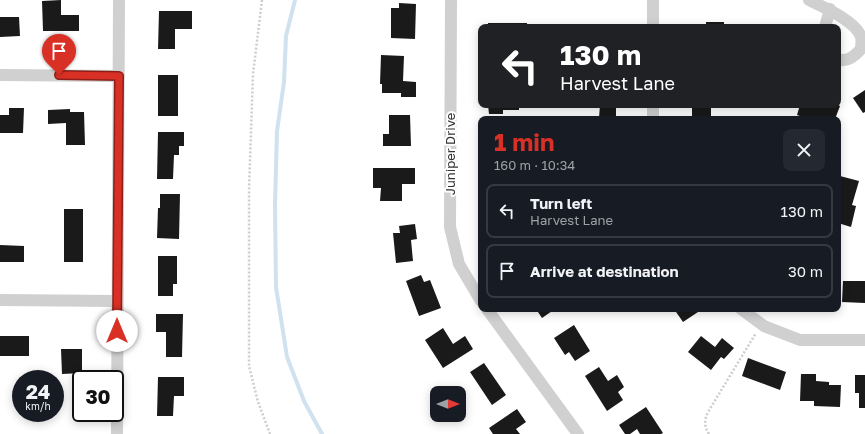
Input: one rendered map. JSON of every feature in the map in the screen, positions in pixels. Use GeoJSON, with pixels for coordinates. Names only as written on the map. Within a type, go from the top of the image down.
{"type":"FeatureCollection","features":[{"type":"Feature","properties":{"kind":"street"},"geometry":{"type":"LineString","coordinates":[[117,434],[119,0]]}},
{"type":"Feature","properties":{"kind":"street","name":"Juniper Drive"},"geometry":{"type":"LineString","coordinates":[[451,0],[450,227],[459,264],[478,296]]}},
{"type":"Feature","properties":{"kind":"street"},"geometry":{"type":"LineString","coordinates":[[653,0],[653,24]]}},
{"type":"Feature","properties":{"kind":"street"},"geometry":{"type":"LineString","coordinates":[[809,0],[845,19],[856,29],[861,37],[861,50],[853,58],[841,60]]}},
{"type":"Feature","properties":{"kind":"street"},"geometry":{"type":"LineString","coordinates":[[826,24],[830,10]]}},
{"type":"Feature","properties":{"kind":"street"},"geometry":{"type":"LineString","coordinates":[[0,75],[119,76]]}},
{"type":"Feature","properties":{"kind":"street"},"geometry":{"type":"LineString","coordinates":[[0,300],[117,301]]}},
{"type":"Feature","properties":{"kind":"street"},"geometry":{"type":"LineString","coordinates":[[489,312],[578,434]]}},
{"type":"Feature","properties":{"kind":"street"},"geometry":{"type":"LineString","coordinates":[[745,312],[762,324],[800,340],[865,340]]}},
{"type":"Feature","properties":{"kind":"path"},"geometry":{"type":"LineString","coordinates":[[262,0],[253,74],[251,128],[249,190],[249,366],[258,402],[270,434]]}},
{"type":"Feature","properties":{"kind":"path"},"geometry":{"type":"LineString","coordinates":[[709,434],[705,427],[705,420],[708,412],[762,324]]}},
{"type":"Feature","properties":{"kind":"building"},"geometry":{"type":"Polygon","coordinates":[[[61,0],[61,15],[79,15],[79,31],[43,31],[42,1],[61,0]]]}},
{"type":"Feature","properties":{"kind":"building"},"geometry":{"type":"Polygon","coordinates":[[[399,3],[416,4],[415,39],[391,38],[391,8],[399,8],[399,3]]]}},
{"type":"Feature","properties":{"kind":"building"},"geometry":{"type":"Polygon","coordinates":[[[159,11],[192,11],[192,29],[175,29],[175,49],[158,49],[159,11]]]}},
{"type":"Feature","properties":{"kind":"building"},"geometry":{"type":"Polygon","coordinates":[[[0,17],[19,17],[20,36],[0,37],[0,17]]]}},
{"type":"Feature","properties":{"kind":"building"},"geometry":{"type":"Polygon","coordinates":[[[706,22],[724,22],[724,24],[706,24],[706,22]]]}},
{"type":"Feature","properties":{"kind":"building"},"geometry":{"type":"Polygon","coordinates":[[[488,23],[527,23],[527,24],[488,23]]]}},
{"type":"Feature","properties":{"kind":"building"},"geometry":{"type":"Polygon","coordinates":[[[381,55],[404,56],[403,81],[416,82],[416,97],[401,97],[401,93],[382,93],[382,84],[380,84],[381,55]]]}},
{"type":"Feature","properties":{"kind":"building"},"geometry":{"type":"Polygon","coordinates":[[[158,75],[178,75],[178,116],[158,116],[158,75]]]}},
{"type":"Feature","properties":{"kind":"building"},"geometry":{"type":"Polygon","coordinates":[[[865,90],[865,112],[863,113],[853,98],[865,90]]]}},
{"type":"Feature","properties":{"kind":"building"},"geometry":{"type":"Polygon","coordinates":[[[9,108],[24,108],[23,133],[0,133],[0,115],[9,115],[9,108]]]}},
{"type":"Feature","properties":{"kind":"building"},"geometry":{"type":"Polygon","coordinates":[[[488,108],[519,108],[519,110],[503,110],[503,114],[489,114],[488,108]]]}},
{"type":"Feature","properties":{"kind":"building"},"geometry":{"type":"Polygon","coordinates":[[[600,108],[616,108],[616,116],[599,116],[600,108]]]}},
{"type":"Feature","properties":{"kind":"building"},"geometry":{"type":"Polygon","coordinates":[[[692,108],[711,108],[711,116],[692,116],[692,108]]]}},
{"type":"Feature","properties":{"kind":"building"},"geometry":{"type":"Polygon","coordinates":[[[799,108],[839,108],[836,116],[797,115],[799,108]]]}},
{"type":"Feature","properties":{"kind":"building"},"geometry":{"type":"Polygon","coordinates":[[[70,109],[70,112],[84,112],[85,145],[66,145],[66,123],[48,124],[48,110],[70,109]]]}},
{"type":"Feature","properties":{"kind":"building"},"geometry":{"type":"Polygon","coordinates":[[[389,115],[410,115],[411,146],[383,146],[383,134],[389,134],[389,115]]]}},
{"type":"Feature","properties":{"kind":"building"},"geometry":{"type":"Polygon","coordinates":[[[158,132],[184,132],[184,146],[179,146],[179,155],[174,155],[173,179],[157,179],[158,132]]]}},
{"type":"Feature","properties":{"kind":"building"},"geometry":{"type":"Polygon","coordinates":[[[373,168],[415,168],[415,184],[402,184],[402,201],[380,201],[381,188],[373,188],[373,168]]]}},
{"type":"Feature","properties":{"kind":"building"},"geometry":{"type":"Polygon","coordinates":[[[841,176],[859,181],[852,205],[856,206],[851,227],[841,224],[841,176]]]}},
{"type":"Feature","properties":{"kind":"building"},"geometry":{"type":"Polygon","coordinates":[[[160,194],[180,194],[179,239],[157,238],[160,194]]]}},
{"type":"Feature","properties":{"kind":"building"},"geometry":{"type":"Polygon","coordinates":[[[64,209],[83,209],[83,262],[64,262],[64,209]]]}},
{"type":"Feature","properties":{"kind":"building"},"geometry":{"type":"Polygon","coordinates":[[[415,224],[417,239],[411,240],[413,261],[396,263],[393,233],[400,233],[399,226],[415,224]]]}},
{"type":"Feature","properties":{"kind":"building"},"geometry":{"type":"Polygon","coordinates":[[[0,245],[24,246],[24,262],[0,262],[0,245]]]}},
{"type":"Feature","properties":{"kind":"building"},"geometry":{"type":"Polygon","coordinates":[[[158,256],[177,256],[177,284],[173,284],[173,296],[158,296],[158,256]]]}},
{"type":"Feature","properties":{"kind":"building"},"geometry":{"type":"Polygon","coordinates":[[[421,275],[424,282],[430,280],[441,308],[419,316],[406,281],[421,275]]]}},
{"type":"Feature","properties":{"kind":"building"},"geometry":{"type":"Polygon","coordinates":[[[843,281],[865,281],[865,303],[842,302],[843,281]]]}},
{"type":"Feature","properties":{"kind":"building"},"geometry":{"type":"Polygon","coordinates":[[[538,312],[551,312],[542,318],[538,312]]]}},
{"type":"Feature","properties":{"kind":"building"},"geometry":{"type":"Polygon","coordinates":[[[676,312],[698,312],[683,322],[676,312]]]}},
{"type":"Feature","properties":{"kind":"building"},"geometry":{"type":"Polygon","coordinates":[[[156,314],[183,314],[182,357],[166,357],[166,332],[156,332],[156,314]]]}},
{"type":"Feature","properties":{"kind":"building"},"geometry":{"type":"Polygon","coordinates":[[[574,325],[590,351],[575,361],[569,352],[565,355],[554,338],[574,325]]]}},
{"type":"Feature","properties":{"kind":"building"},"geometry":{"type":"Polygon","coordinates":[[[443,328],[453,344],[465,336],[473,349],[443,368],[425,340],[443,328]]]}},
{"type":"Feature","properties":{"kind":"building"},"geometry":{"type":"Polygon","coordinates":[[[0,336],[29,336],[29,356],[0,356],[0,336]]]}},
{"type":"Feature","properties":{"kind":"building"},"geometry":{"type":"Polygon","coordinates":[[[701,336],[715,347],[722,338],[734,348],[724,359],[721,357],[711,370],[688,352],[701,336]]]}},
{"type":"Feature","properties":{"kind":"building"},"geometry":{"type":"Polygon","coordinates":[[[61,349],[82,349],[82,370],[72,370],[72,374],[64,374],[64,370],[62,370],[61,349]]]}},
{"type":"Feature","properties":{"kind":"building"},"geometry":{"type":"Polygon","coordinates":[[[748,358],[786,372],[780,390],[742,376],[748,358]]]}},
{"type":"Feature","properties":{"kind":"building"},"geometry":{"type":"Polygon","coordinates":[[[484,363],[506,395],[492,405],[470,372],[484,363]]]}},
{"type":"Feature","properties":{"kind":"building"},"geometry":{"type":"Polygon","coordinates":[[[599,367],[608,381],[617,375],[624,387],[618,392],[623,400],[607,411],[585,376],[599,367]]]}},
{"type":"Feature","properties":{"kind":"building"},"geometry":{"type":"Polygon","coordinates":[[[801,374],[816,374],[816,381],[829,382],[829,385],[841,385],[840,407],[814,406],[814,401],[800,401],[801,374]]]}},
{"type":"Feature","properties":{"kind":"building"},"geometry":{"type":"Polygon","coordinates":[[[855,375],[865,375],[865,408],[859,408],[859,393],[855,393],[855,375]]]}},
{"type":"Feature","properties":{"kind":"building"},"geometry":{"type":"Polygon","coordinates":[[[158,377],[184,377],[184,396],[174,396],[173,416],[157,416],[158,377]]]}},
{"type":"Feature","properties":{"kind":"building"},"geometry":{"type":"Polygon","coordinates":[[[646,407],[663,433],[640,434],[637,429],[630,434],[625,434],[619,425],[646,407]]]}},
{"type":"Feature","properties":{"kind":"building"},"geometry":{"type":"Polygon","coordinates":[[[517,409],[526,422],[516,429],[520,434],[493,434],[489,428],[517,409]]]}},
{"type":"Feature","properties":{"kind":"waterway"},"geometry":{"type":"LineString","coordinates":[[295,0],[286,36],[284,82],[277,131],[275,205],[276,287],[287,357],[304,401],[322,434]]}},
{"type":"Feature","properties":{"kind":"route"},"geometry":{"type":"LineString","coordinates":[[59,75],[119,76],[117,331]]}}]}
